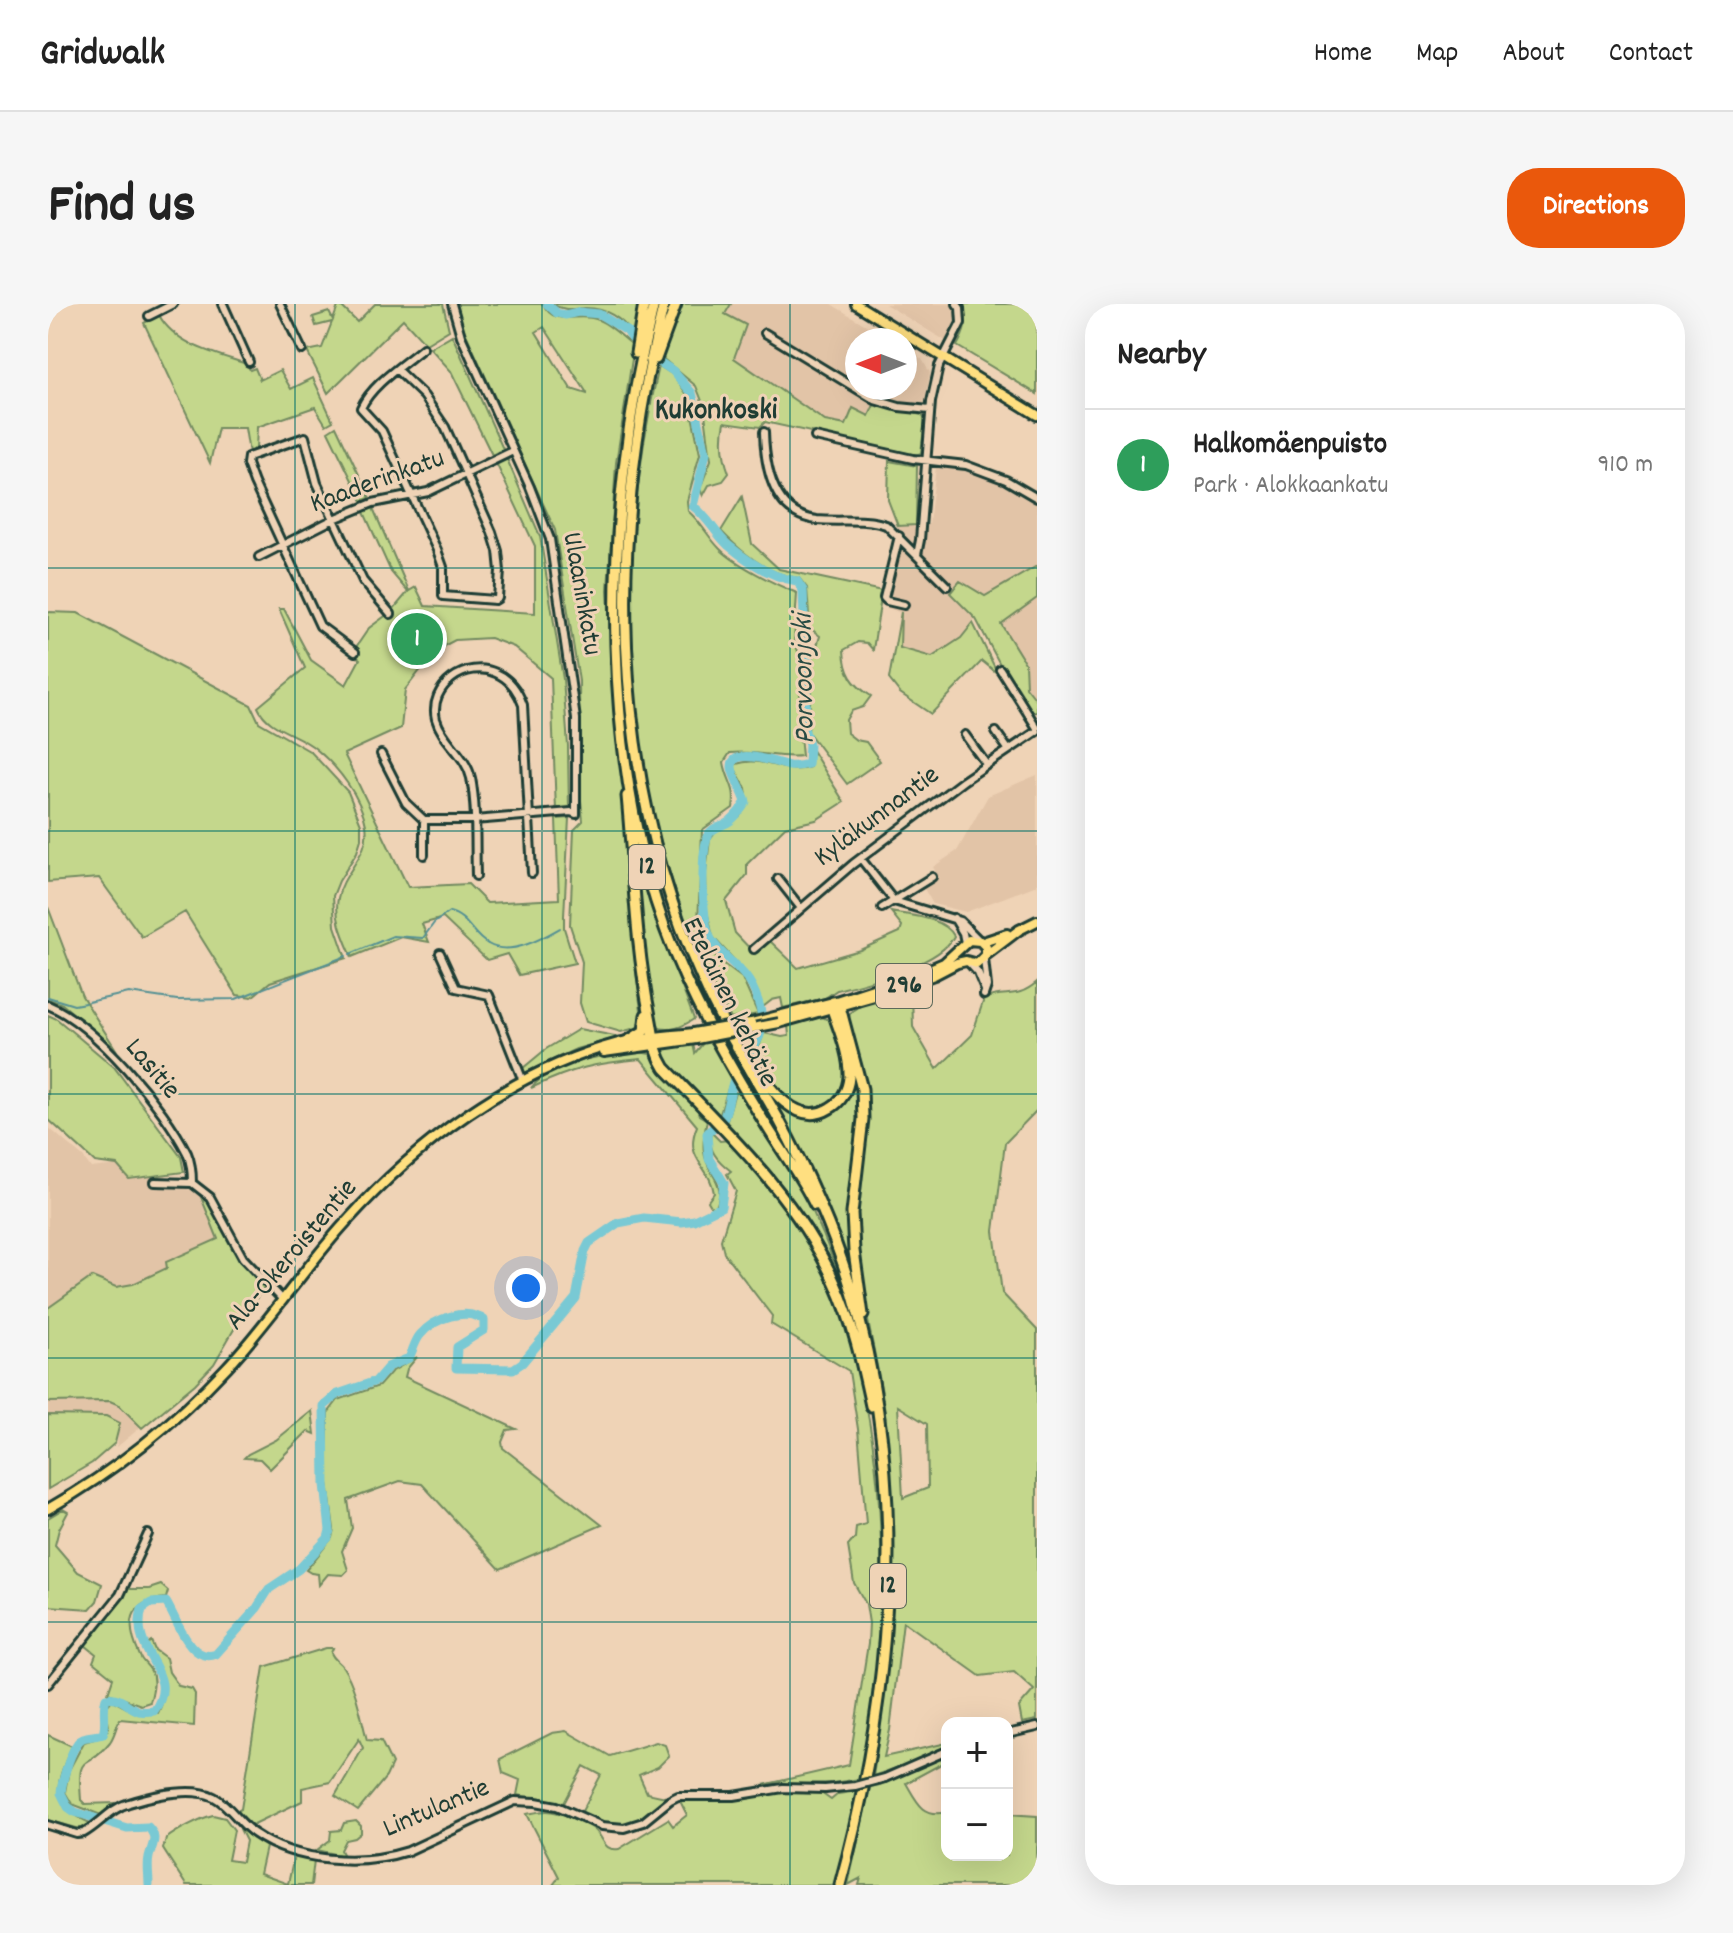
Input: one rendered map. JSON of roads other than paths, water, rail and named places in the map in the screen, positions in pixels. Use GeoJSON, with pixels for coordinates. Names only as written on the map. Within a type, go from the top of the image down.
{"type":"FeatureCollection","features":[{"type":"Feature","properties":{"kind":"highway"},"geometry":{"type":"LineString","coordinates":[[626,488],[650,338],[644,304]]}},
{"type":"Feature","properties":{"kind":"highway","name":"Eteläinen kehätie"},"geometry":{"type":"LineString","coordinates":[[654,304],[626,488],[616,579],[622,726],[644,857],[676,957],[743,1088],[800,1177],[825,1227],[855,1320],[878,1425]]}},
{"type":"Feature","properties":{"kind":"highway","name":"Eteläinen kehätie"},"geometry":{"type":"LineString","coordinates":[[650,338],[664,304]]}},
{"type":"Feature","properties":{"kind":"highway"},"geometry":{"type":"LineString","coordinates":[[650,338],[676,304]]}},
{"type":"Feature","properties":{"kind":"highway","name":"Eteläinen kehätie"},"geometry":{"type":"LineString","coordinates":[[626,488],[625,611],[633,729],[640,781],[656,854],[680,929],[704,984],[755,1072],[814,1188],[859,1316],[878,1425],[886,1489],[887,1621],[878,1703],[859,1812],[840,1885]]}},
{"type":"Feature","properties":{"kind":"highway"},"geometry":{"type":"LineString","coordinates":[[617,661],[637,947],[653,1041],[665,1068],[733,1138],[786,1200],[827,1265],[851,1324],[878,1425]]}},
{"type":"Feature","properties":{"kind":"highway"},"geometry":{"type":"LineString","coordinates":[[626,1042],[644,1031],[646,1004]]}},
{"type":"Feature","properties":{"kind":"highway"},"geometry":{"type":"LineString","coordinates":[[755,1072],[792,1109],[814,1113],[831,1108],[844,1095],[849,1076],[835,1006]]}},
{"type":"Feature","properties":{"kind":"highway"},"geometry":{"type":"LineString","coordinates":[[835,1006],[862,1089],[863,1119],[852,1193],[853,1232],[878,1425]]}},
{"type":"Feature","properties":{"kind":"main road"},"geometry":{"type":"LineString","coordinates":[[856,304],[1037,415]]}},
{"type":"Feature","properties":{"kind":"main road"},"geometry":{"type":"LineString","coordinates":[[1019,930],[977,964],[968,962],[962,956],[964,945],[1019,930],[1037,921]]}},
{"type":"Feature","properties":{"kind":"main road"},"geometry":{"type":"LineString","coordinates":[[980,941],[985,957]]}},
{"type":"Feature","properties":{"kind":"main road","name":"Ala-Okeroistentie"},"geometry":{"type":"LineString","coordinates":[[835,1006],[935,967],[964,945]]}},
{"type":"Feature","properties":{"kind":"main road","name":"Ala-Okeroistentie"},"geometry":{"type":"LineString","coordinates":[[587,1054],[779,1020],[835,1006],[968,962]]}},
{"type":"Feature","properties":{"kind":"main road","name":"Ala-Okeroistentie"},"geometry":{"type":"LineString","coordinates":[[48,1509],[110,1470],[171,1422],[230,1364],[345,1223],[381,1185],[441,1135],[523,1081],[587,1054],[626,1042],[653,1041]]}},
{"type":"Feature","properties":{"kind":"street"},"geometry":{"type":"LineString","coordinates":[[149,316],[173,304]]}},
{"type":"Feature","properties":{"kind":"street"},"geometry":{"type":"LineString","coordinates":[[223,304],[249,362]]}},
{"type":"Feature","properties":{"kind":"street"},"geometry":{"type":"LineString","coordinates":[[280,304],[302,350]]}},
{"type":"Feature","properties":{"kind":"street","name":"Ulaaninkatu"},"geometry":{"type":"LineString","coordinates":[[452,304],[461,336],[545,521],[556,571],[576,719],[576,814],[529,817]]}},
{"type":"Feature","properties":{"kind":"street"},"geometry":{"type":"LineString","coordinates":[[917,555],[930,410],[935,380],[961,323],[957,304]]}},
{"type":"Feature","properties":{"kind":"street"},"geometry":{"type":"LineString","coordinates":[[765,333],[875,400],[899,407],[930,410]]}},
{"type":"Feature","properties":{"kind":"street"},"geometry":{"type":"LineString","coordinates":[[397,370],[435,410],[498,551],[498,598],[491,601],[443,596],[441,559],[382,431],[361,408],[366,398],[397,370],[423,348]]}},
{"type":"Feature","properties":{"kind":"street"},"geometry":{"type":"LineString","coordinates":[[764,432],[769,473],[783,502],[798,515],[818,520],[881,523],[892,528],[947,586]]}},
{"type":"Feature","properties":{"kind":"street"},"geometry":{"type":"LineString","coordinates":[[355,652],[320,626],[254,483],[247,464],[248,457],[305,437],[314,474],[363,581],[391,614]]}},
{"type":"Feature","properties":{"kind":"street"},"geometry":{"type":"LineString","coordinates":[[815,437],[926,461],[966,465],[986,471],[1037,498]]}},
{"type":"Feature","properties":{"kind":"street","name":"Kaaderinkatu"},"geometry":{"type":"LineString","coordinates":[[259,557],[334,519],[373,503],[437,489],[513,451]]}},
{"type":"Feature","properties":{"kind":"street"},"geometry":{"type":"LineString","coordinates":[[899,536],[884,598],[904,605]]}},
{"type":"Feature","properties":{"kind":"street"},"geometry":{"type":"LineString","coordinates":[[476,876],[471,776],[436,719],[436,705],[445,685],[471,669],[495,672],[510,682],[520,696],[525,714],[532,873]]}},
{"type":"Feature","properties":{"kind":"street"},"geometry":{"type":"LineString","coordinates":[[1000,669],[1037,730]]}},
{"type":"Feature","properties":{"kind":"street","name":"Kyläkunnantie"},"geometry":{"type":"LineString","coordinates":[[754,949],[800,907],[861,859],[986,764],[1037,730]]}},
{"type":"Feature","properties":{"kind":"street"},"geometry":{"type":"LineString","coordinates":[[996,732],[1008,749]]}},
{"type":"Feature","properties":{"kind":"street"},"geometry":{"type":"LineString","coordinates":[[965,735],[986,764]]}},
{"type":"Feature","properties":{"kind":"street"},"geometry":{"type":"LineString","coordinates":[[381,754],[406,803],[424,820],[529,817]]}},
{"type":"Feature","properties":{"kind":"street"},"geometry":{"type":"LineString","coordinates":[[424,820],[424,855]]}},
{"type":"Feature","properties":{"kind":"street"},"geometry":{"type":"LineString","coordinates":[[861,859],[894,901],[954,918],[980,941]]}},
{"type":"Feature","properties":{"kind":"street"},"geometry":{"type":"LineString","coordinates":[[882,908],[932,877]]}},
{"type":"Feature","properties":{"kind":"street"},"geometry":{"type":"LineString","coordinates":[[778,879],[800,907]]}},
{"type":"Feature","properties":{"kind":"street"},"geometry":{"type":"LineString","coordinates":[[954,918],[963,933],[964,945]]}},
{"type":"Feature","properties":{"kind":"street"},"geometry":{"type":"LineString","coordinates":[[440,953],[456,988],[489,995],[523,1081]]}},
{"type":"Feature","properties":{"kind":"street"},"geometry":{"type":"LineString","coordinates":[[968,962],[978,973],[984,992],[987,986],[985,957]]}},
{"type":"Feature","properties":{"kind":"street","name":"Lasitie"},"geometry":{"type":"LineString","coordinates":[[48,1005],[62,1011],[120,1061],[188,1154],[192,1183]]}},
{"type":"Feature","properties":{"kind":"street"},"geometry":{"type":"LineString","coordinates":[[155,1182],[192,1183],[210,1197],[243,1258],[283,1300]]}},
{"type":"Feature","properties":{"kind":"street"},"geometry":{"type":"LineString","coordinates":[[48,1684],[120,1595],[148,1534]]}},
{"type":"Feature","properties":{"kind":"street"},"geometry":{"type":"LineString","coordinates":[[1013,1733],[1037,1727]]}},
{"type":"Feature","properties":{"kind":"street","name":"Lintulantie"},"geometry":{"type":"LineString","coordinates":[[48,1825],[77,1834],[84,1833],[129,1803],[202,1794],[212,1796],[251,1831],[273,1845],[348,1859],[391,1857],[515,1801],[557,1806],[602,1826],[624,1828],[643,1822],[678,1796],[734,1796],[783,1788],[855,1786],[885,1778],[941,1754]]}},
{"type":"Feature","properties":{"kind":"waterway","name":"Porvoonjoki"},"geometry":{"type":"LineString","coordinates":[[149,1885],[148,1860],[154,1838],[148,1827],[127,1828],[75,1812],[68,1807],[61,1793],[68,1763],[79,1741],[103,1734],[106,1698],[116,1698],[139,1711],[154,1711],[161,1697],[159,1674],[142,1639],[142,1609],[151,1603],[166,1602],[191,1646],[207,1656],[216,1654],[257,1608],[269,1589],[299,1569],[328,1538],[324,1406],[338,1394],[376,1381],[388,1367],[409,1358],[420,1335],[450,1316],[468,1314],[484,1320],[484,1330],[457,1347],[456,1368],[513,1369],[522,1363],[576,1298],[589,1243],[618,1223],[644,1218],[682,1222],[694,1220],[721,1207],[724,1183],[709,1159],[707,1134],[724,1117],[735,1076],[757,1042],[762,1016],[749,982],[708,933],[703,891],[705,847],[711,832],[730,821],[746,802],[732,770],[734,761],[747,756],[789,766],[808,764],[809,744],[804,728],[809,653],[805,639],[803,590],[797,581],[770,573],[735,551],[693,506],[706,453],[692,393],[673,371],[640,349],[627,331],[599,314],[578,312],[565,315],[557,313],[547,304]]}},
{"type":"Feature","properties":{"kind":"waterway"},"geometry":{"type":"LineString","coordinates":[[350,954],[393,936],[423,938],[434,923],[449,912],[461,918],[488,944],[506,949],[525,945],[560,928]]}},
{"type":"Feature","properties":{"kind":"waterway"},"geometry":{"type":"LineString","coordinates":[[88,1002],[129,993],[177,1000],[236,999],[346,956]]}},
{"type":"Feature","properties":{"kind":"waterway"},"geometry":{"type":"LineString","coordinates":[[48,997],[74,1005],[85,1003]]}},
{"type":"Feature","properties":{"kind":"place","name":"Halkomäenpuisto"},"geometry":{"type":"Point","coordinates":[417,639]}},
{"type":"Feature","properties":{"kind":"district","name":"Kukonkoski"},"geometry":{"type":"Point","coordinates":[716,412]}}]}
